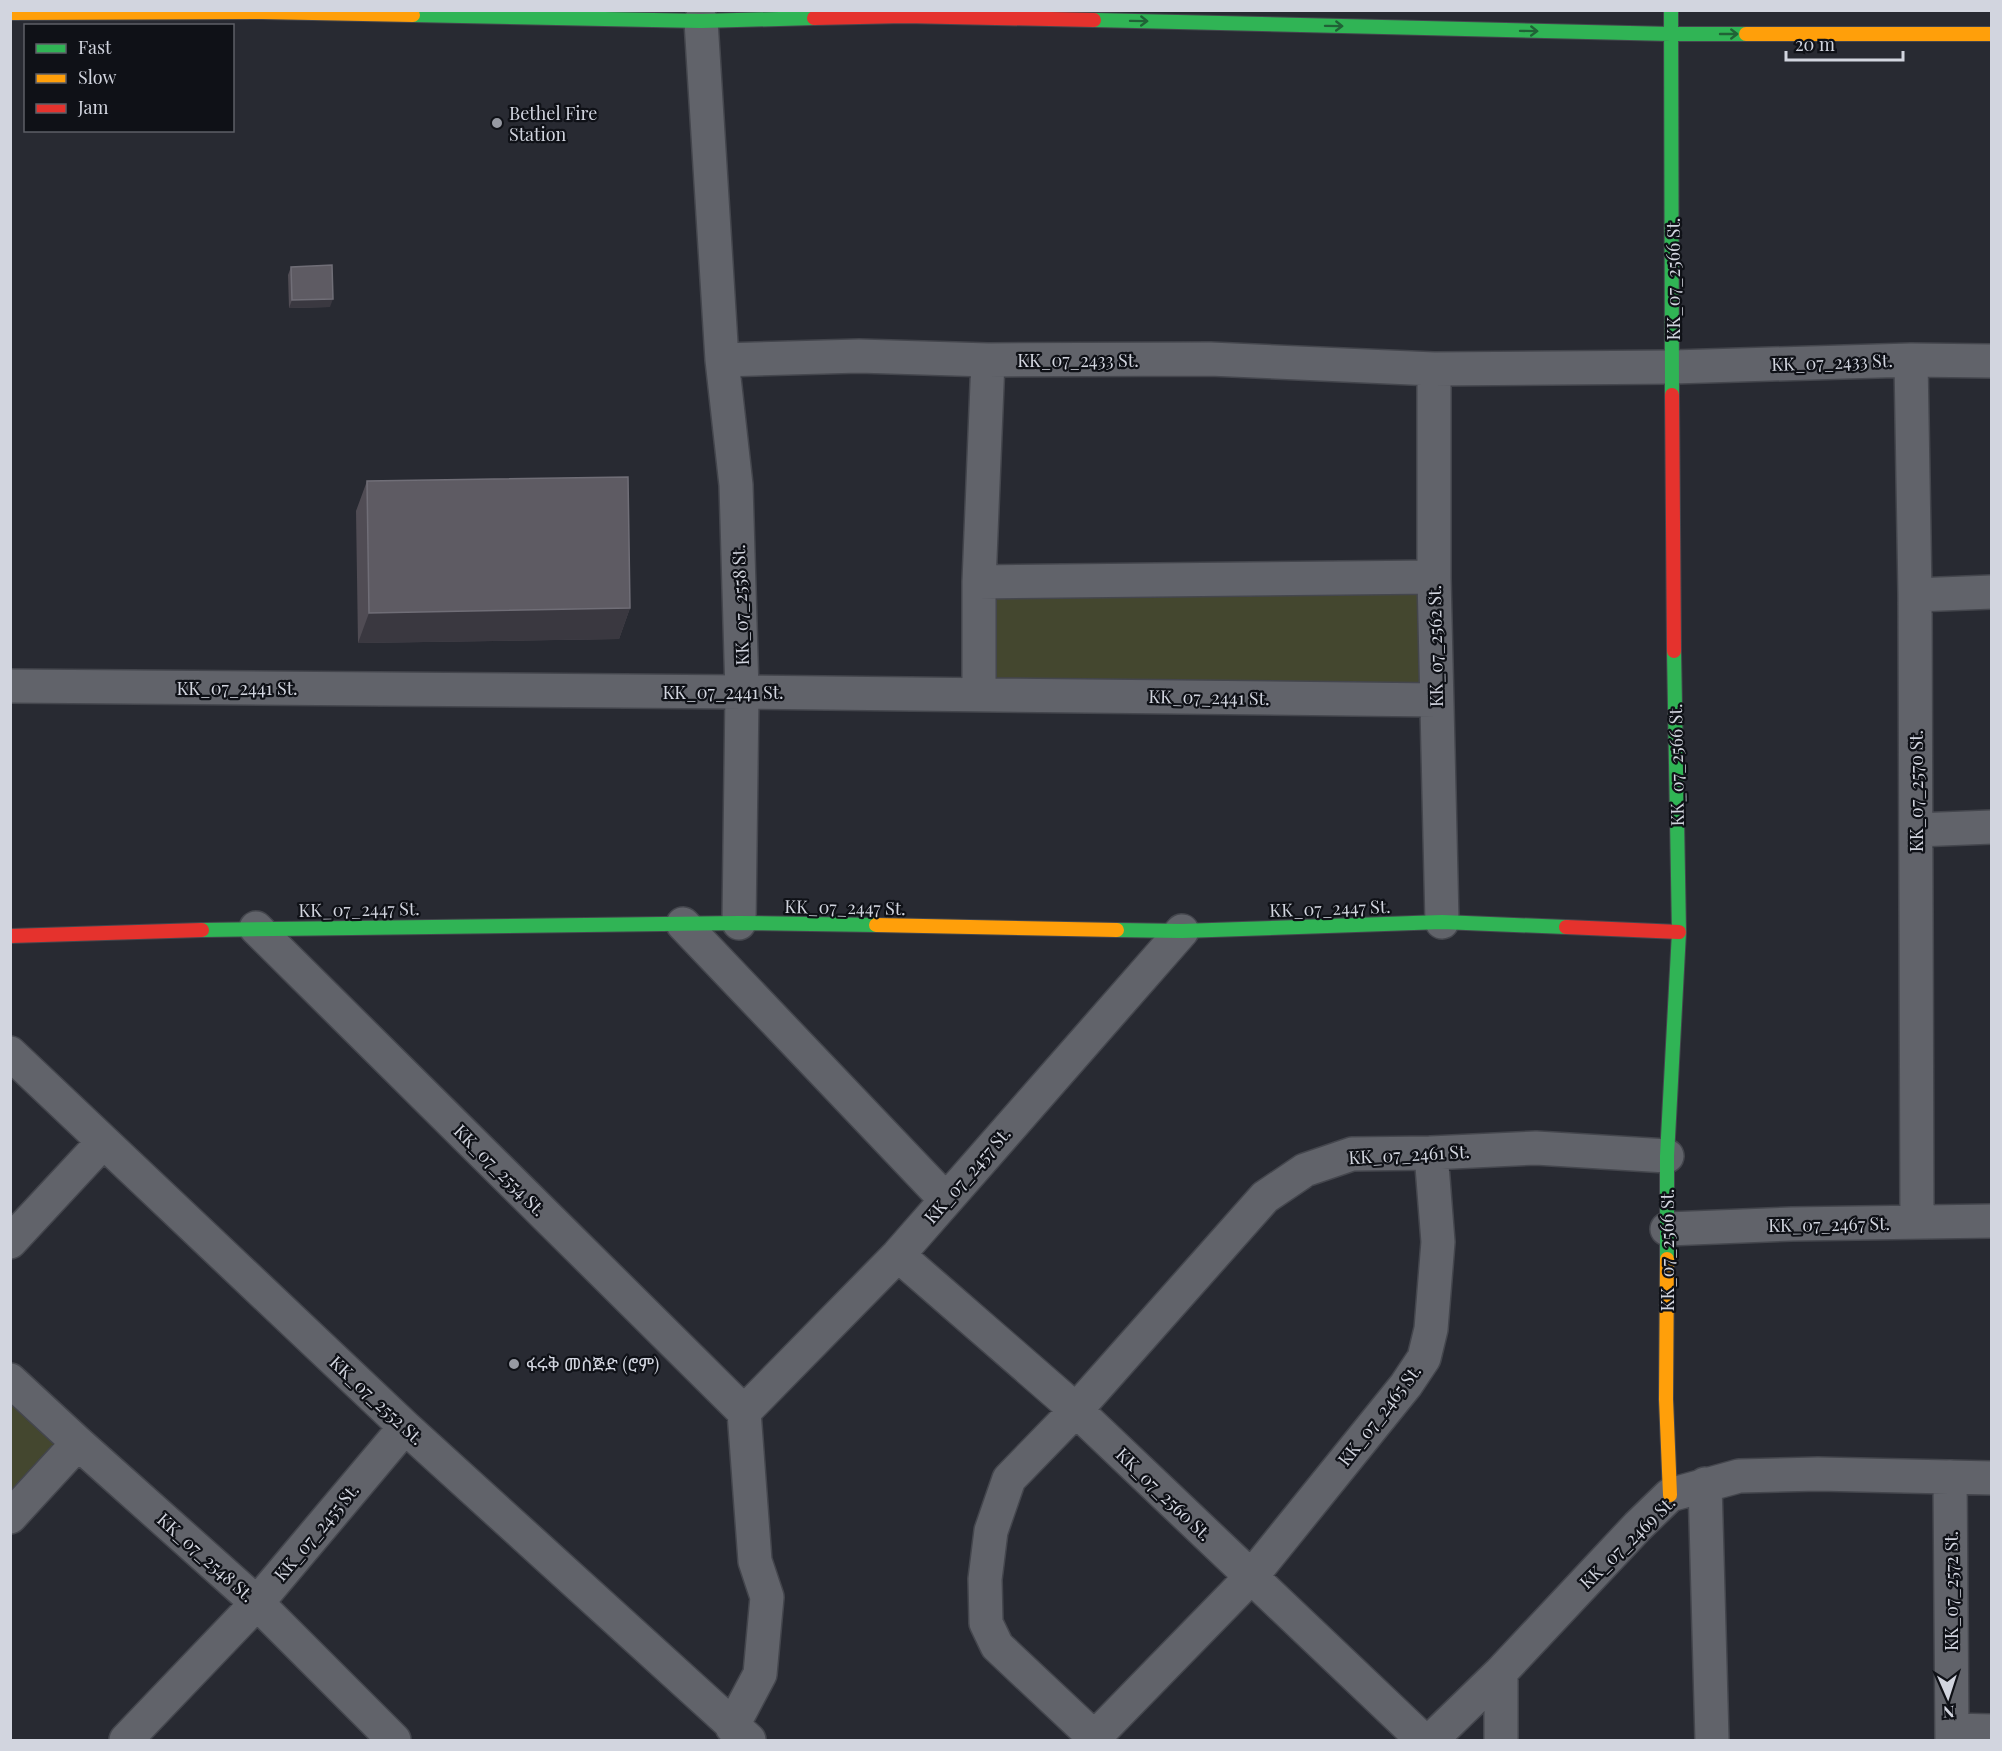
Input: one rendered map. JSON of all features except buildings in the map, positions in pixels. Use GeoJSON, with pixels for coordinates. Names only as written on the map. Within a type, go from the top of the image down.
{"type":"FeatureCollection","features":[{"type":"Feature","properties":{"kind":"street","name":"KK_07_2566 St."},"geometry":{"type":"LineString","coordinates":[[1670,1495],[1666,1400],[1666,1156],[1679,932],[1673,560],[1671,10]]}},
{"type":"Feature","properties":{"kind":"street"},"geometry":{"type":"LineString","coordinates":[[10,13],[262,12],[594,15],[701,21],[917,16],[1671,34],[1992,34]]}},
{"type":"Feature","properties":{"kind":"street","name":"KK_07_2558 St."},"geometry":{"type":"LineString","coordinates":[[701,21],[722,360],[736,485],[742,692],[739,923]]}},
{"type":"Feature","properties":{"kind":"street","name":"KK_07_2433 St."},"geometry":{"type":"LineString","coordinates":[[722,360],[859,356],[988,360],[1210,359],[1434,369],[1674,367],[1911,360],[1992,361]]}},
{"type":"Feature","properties":{"kind":"street"},"geometry":{"type":"LineString","coordinates":[[979,694],[979,582],[988,360]]}},
{"type":"Feature","properties":{"kind":"street","name":"KK_07_2570 St."},"geometry":{"type":"LineString","coordinates":[[1911,360],[1915,595],[1917,1222]]}},
{"type":"Feature","properties":{"kind":"street","name":"KK_07_2562 St."},"geometry":{"type":"LineString","coordinates":[[1434,369],[1434,577],[1442,922]]}},
{"type":"Feature","properties":{"kind":"street"},"geometry":{"type":"LineString","coordinates":[[979,582],[1434,577]]}},
{"type":"Feature","properties":{"kind":"street"},"geometry":{"type":"LineString","coordinates":[[1915,595],[1992,592]]}},
{"type":"Feature","properties":{"kind":"street","name":"KK_07_2441 St."},"geometry":{"type":"LineString","coordinates":[[10,686],[1436,700]]}},
{"type":"Feature","properties":{"kind":"street"},"geometry":{"type":"LineString","coordinates":[[1916,830],[1992,827]]}},
{"type":"Feature","properties":{"kind":"street","name":"KK_07_2447 St."},"geometry":{"type":"LineString","coordinates":[[10,936],[256,928],[739,923],[1182,931],[1442,922],[1679,932]]}},
{"type":"Feature","properties":{"kind":"street"},"geometry":{"type":"LineString","coordinates":[[683,924],[946,1200]]}},
{"type":"Feature","properties":{"kind":"street","name":"KK_07_2554 St."},"geometry":{"type":"LineString","coordinates":[[256,928],[744,1412]]}},
{"type":"Feature","properties":{"kind":"street","name":"KK_07_2457 St."},"geometry":{"type":"LineString","coordinates":[[744,1412],[898,1255],[1182,931]]}},
{"type":"Feature","properties":{"kind":"street","name":"KK_07_2552 St."},"geometry":{"type":"LineString","coordinates":[[10,1053],[405,1427],[741,1734]]}},
{"type":"Feature","properties":{"kind":"street"},"geometry":{"type":"LineString","coordinates":[[10,1242],[103,1142]]}},
{"type":"Feature","properties":{"kind":"street","name":"KK_07_2461 St."},"geometry":{"type":"LineString","coordinates":[[1096,1739],[997,1646],[986,1623],[985,1579],[991,1531],[1009,1479],[1076,1410],[1265,1197],[1305,1170],[1352,1154],[1536,1148],[1666,1156]]}},
{"type":"Feature","properties":{"kind":"street","name":"KK_07_2465 St."},"geometry":{"type":"LineString","coordinates":[[1096,1739],[1251,1577],[1406,1385],[1424,1358],[1431,1329],[1438,1242],[1431,1153]]}},
{"type":"Feature","properties":{"kind":"street","name":"KK_07_2467 St."},"geometry":{"type":"LineString","coordinates":[[1666,1229],[1792,1224],[1992,1221]]}},
{"type":"Feature","properties":{"kind":"street","name":"KK_07_2560 St."},"geometry":{"type":"LineString","coordinates":[[898,1255],[1076,1410],[1423,1740]]}},
{"type":"Feature","properties":{"kind":"street","name":"KK_07_2548 St."},"geometry":{"type":"LineString","coordinates":[[10,1380],[257,1603],[394,1740]]}},
{"type":"Feature","properties":{"kind":"street"},"geometry":{"type":"LineString","coordinates":[[741,1734],[760,1674],[767,1597],[755,1561],[744,1412]]}},
{"type":"Feature","properties":{"kind":"street","name":"KK_07_2455 St."},"geometry":{"type":"LineString","coordinates":[[126,1740],[257,1603],[405,1427]]}},
{"type":"Feature","properties":{"kind":"street"},"geometry":{"type":"LineString","coordinates":[[10,1517],[78,1443]]}},
{"type":"Feature","properties":{"kind":"street","name":"KK_07_2469 St."},"geometry":{"type":"LineString","coordinates":[[1431,1740],[1501,1672],[1670,1495],[1739,1476],[1818,1474],[1992,1478]]}},
{"type":"Feature","properties":{"kind":"street","name":"KK_07_2572 St."},"geometry":{"type":"LineString","coordinates":[[1950,1477],[1952,1735]]}},
{"type":"Feature","properties":{"kind":"street"},"geometry":{"type":"LineString","coordinates":[[1705,1484],[1712,1740]]}},
{"type":"Feature","properties":{"kind":"street"},"geometry":{"type":"LineString","coordinates":[[1501,1672],[1501,1740]]}},
{"type":"Feature","properties":{"kind":"street"},"geometry":{"type":"LineString","coordinates":[[1952,1735],[1992,1731]]}},
{"type":"Feature","properties":{"kind":"green space"},"geometry":{"type":"Polygon","coordinates":[[[1434,577],[1436,700],[979,694],[979,582],[1434,577]]]}},
{"type":"Feature","properties":{"kind":"green space"},"geometry":{"type":"Polygon","coordinates":[[[10,1380],[78,1443],[10,1517],[10,1380]]]}},
{"type":"Feature","properties":{"kind":"traffic: fast"},"geometry":{"type":"LineString","coordinates":[[1671,10],[1672,395]]}},
{"type":"Feature","properties":{"kind":"traffic: fast"},"geometry":{"type":"LineString","coordinates":[[413,15],[701,21],[814,18]]}},
{"type":"Feature","properties":{"kind":"traffic: fast"},"geometry":{"type":"LineString","coordinates":[[1094,20],[1746,34]]}},
{"type":"Feature","properties":{"kind":"traffic: fast"},"geometry":{"type":"LineString","coordinates":[[1667,1259],[1667,1156],[1679,932],[1674,651]]}},
{"type":"Feature","properties":{"kind":"traffic: fast"},"geometry":{"type":"LineString","coordinates":[[1117,930],[1182,931],[1442,922],[1566,927]]}},
{"type":"Feature","properties":{"kind":"traffic: fast"},"geometry":{"type":"LineString","coordinates":[[202,930],[739,923],[876,925]]}},
{"type":"Feature","properties":{"kind":"traffic: slow"},"geometry":{"type":"LineString","coordinates":[[10,13],[262,12],[413,15]]}},
{"type":"Feature","properties":{"kind":"traffic: slow"},"geometry":{"type":"LineString","coordinates":[[1746,34],[1992,34]]}},
{"type":"Feature","properties":{"kind":"traffic: slow"},"geometry":{"type":"LineString","coordinates":[[876,925],[1117,930]]}},
{"type":"Feature","properties":{"kind":"traffic: slow"},"geometry":{"type":"LineString","coordinates":[[1667,1259],[1666,1399],[1670,1495]]}},
{"type":"Feature","properties":{"kind":"traffic: jam"},"geometry":{"type":"LineString","coordinates":[[814,18],[905,16],[1094,20]]}},
{"type":"Feature","properties":{"kind":"traffic: jam"},"geometry":{"type":"LineString","coordinates":[[1672,395],[1674,651]]}},
{"type":"Feature","properties":{"kind":"traffic: jam"},"geometry":{"type":"LineString","coordinates":[[1566,927],[1679,932]]}},
{"type":"Feature","properties":{"kind":"traffic: jam"},"geometry":{"type":"LineString","coordinates":[[10,936],[202,930]]}},
{"type":"Feature","properties":{"kind":"place","name":"Bethel Fire Station"},"geometry":{"type":"Point","coordinates":[497,123]}},
{"type":"Feature","properties":{"kind":"place","name":"ፋሩቅ መስጅድ (ሮም)"},"geometry":{"type":"Point","coordinates":[514,1364]}}]}
